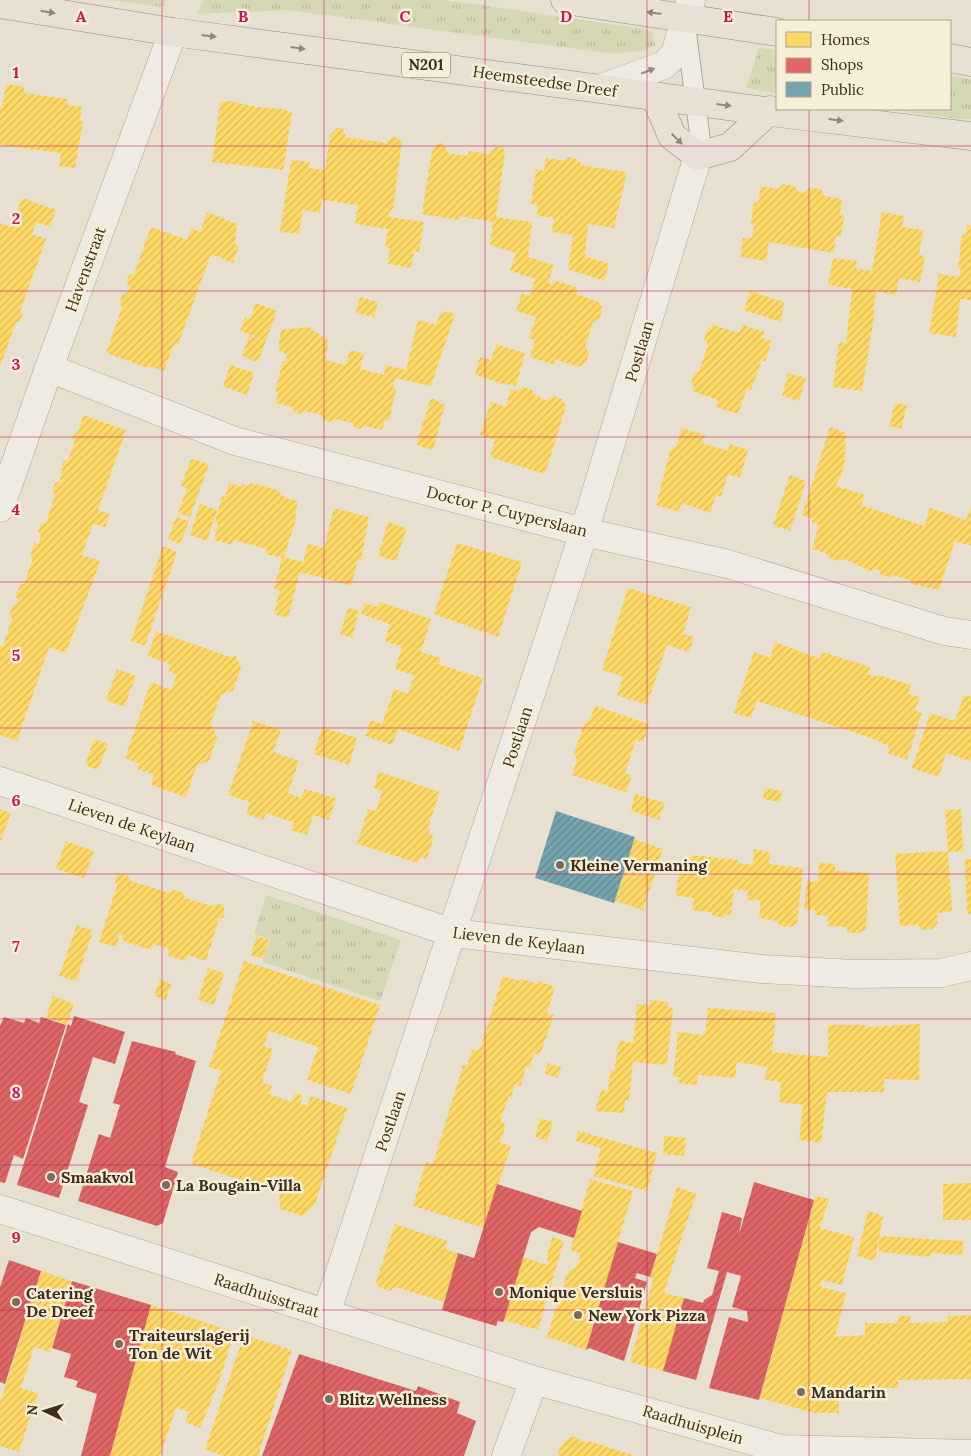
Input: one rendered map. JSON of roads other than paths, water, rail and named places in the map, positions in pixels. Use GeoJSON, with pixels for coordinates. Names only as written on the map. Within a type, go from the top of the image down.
{"type":"FeatureCollection","features":[{"type":"Feature","properties":{"kind":"main road"},"geometry":{"type":"LineString","coordinates":[[565,0],[688,9],[776,32]]}},
{"type":"Feature","properties":{"kind":"main road","name":"Heemsteedse Dreef"},"geometry":{"type":"LineString","coordinates":[[0,4],[173,32],[971,136]]}},
{"type":"Feature","properties":{"kind":"main road"},"geometry":{"type":"LineString","coordinates":[[951,58],[971,62]]}},
{"type":"Feature","properties":{"kind":"main road"},"geometry":{"type":"LineString","coordinates":[[655,96],[672,136],[699,150],[730,146],[770,110]]}},
{"type":"Feature","properties":{"kind":"street"},"geometry":{"type":"LineString","coordinates":[[602,88],[664,65],[675,54],[682,37],[688,9]]}},
{"type":"Feature","properties":{"kind":"street","name":"Havenstraat"},"geometry":{"type":"LineString","coordinates":[[0,508],[49,368],[173,32]]}},
{"type":"Feature","properties":{"kind":"street","name":"Postlaan"},"geometry":{"type":"LineString","coordinates":[[326,1314],[584,532],[699,150]]}},
{"type":"Feature","properties":{"kind":"street","name":"Doctor P. Cuyperslaan"},"geometry":{"type":"LineString","coordinates":[[49,368],[235,441],[584,532],[728,564],[944,631],[971,635]]}},
{"type":"Feature","properties":{"kind":"street","name":"Lieven de Keylaan"},"geometry":{"type":"LineString","coordinates":[[0,781],[453,933],[762,969],[854,974],[941,973],[971,966]]}},
{"type":"Feature","properties":{"kind":"street","name":"Raadhuisstraat"},"geometry":{"type":"LineString","coordinates":[[0,1209],[534,1380]]}},
{"type":"Feature","properties":{"kind":"street"},"geometry":{"type":"LineString","coordinates":[[506,1456],[534,1380]]}},
{"type":"Feature","properties":{"kind":"street","name":"Raadhuisplein"},"geometry":{"type":"LineString","coordinates":[[534,1380],[781,1449],[915,1455],[971,1454]]}},
{"type":"Feature","properties":{"kind":"lane"},"geometry":{"type":"LineString","coordinates":[[688,9],[699,150]]}},
{"type":"Feature","properties":{"kind":"place","name":"Kleine Vermaning"},"geometry":{"type":"Point","coordinates":[560,865]}},
{"type":"Feature","properties":{"kind":"place","name":"Smaakvol"},"geometry":{"type":"Point","coordinates":[51,1177]}},
{"type":"Feature","properties":{"kind":"place","name":"La Bougain-Villa"},"geometry":{"type":"Point","coordinates":[166,1185]}},
{"type":"Feature","properties":{"kind":"place","name":"Monique Versluis"},"geometry":{"type":"Point","coordinates":[499,1292]}},
{"type":"Feature","properties":{"kind":"place","name":"Catering De Dreef"},"geometry":{"type":"Point","coordinates":[16,1302]}},
{"type":"Feature","properties":{"kind":"place","name":"New York Pizza"},"geometry":{"type":"Point","coordinates":[578,1315]}},
{"type":"Feature","properties":{"kind":"place","name":"Traiteurslagerij Ton de Wit"},"geometry":{"type":"Point","coordinates":[119,1344]}},
{"type":"Feature","properties":{"kind":"place","name":"Mandarin"},"geometry":{"type":"Point","coordinates":[801,1392]}},
{"type":"Feature","properties":{"kind":"place","name":"Blitz Wellness"},"geometry":{"type":"Point","coordinates":[329,1399]}}]}
